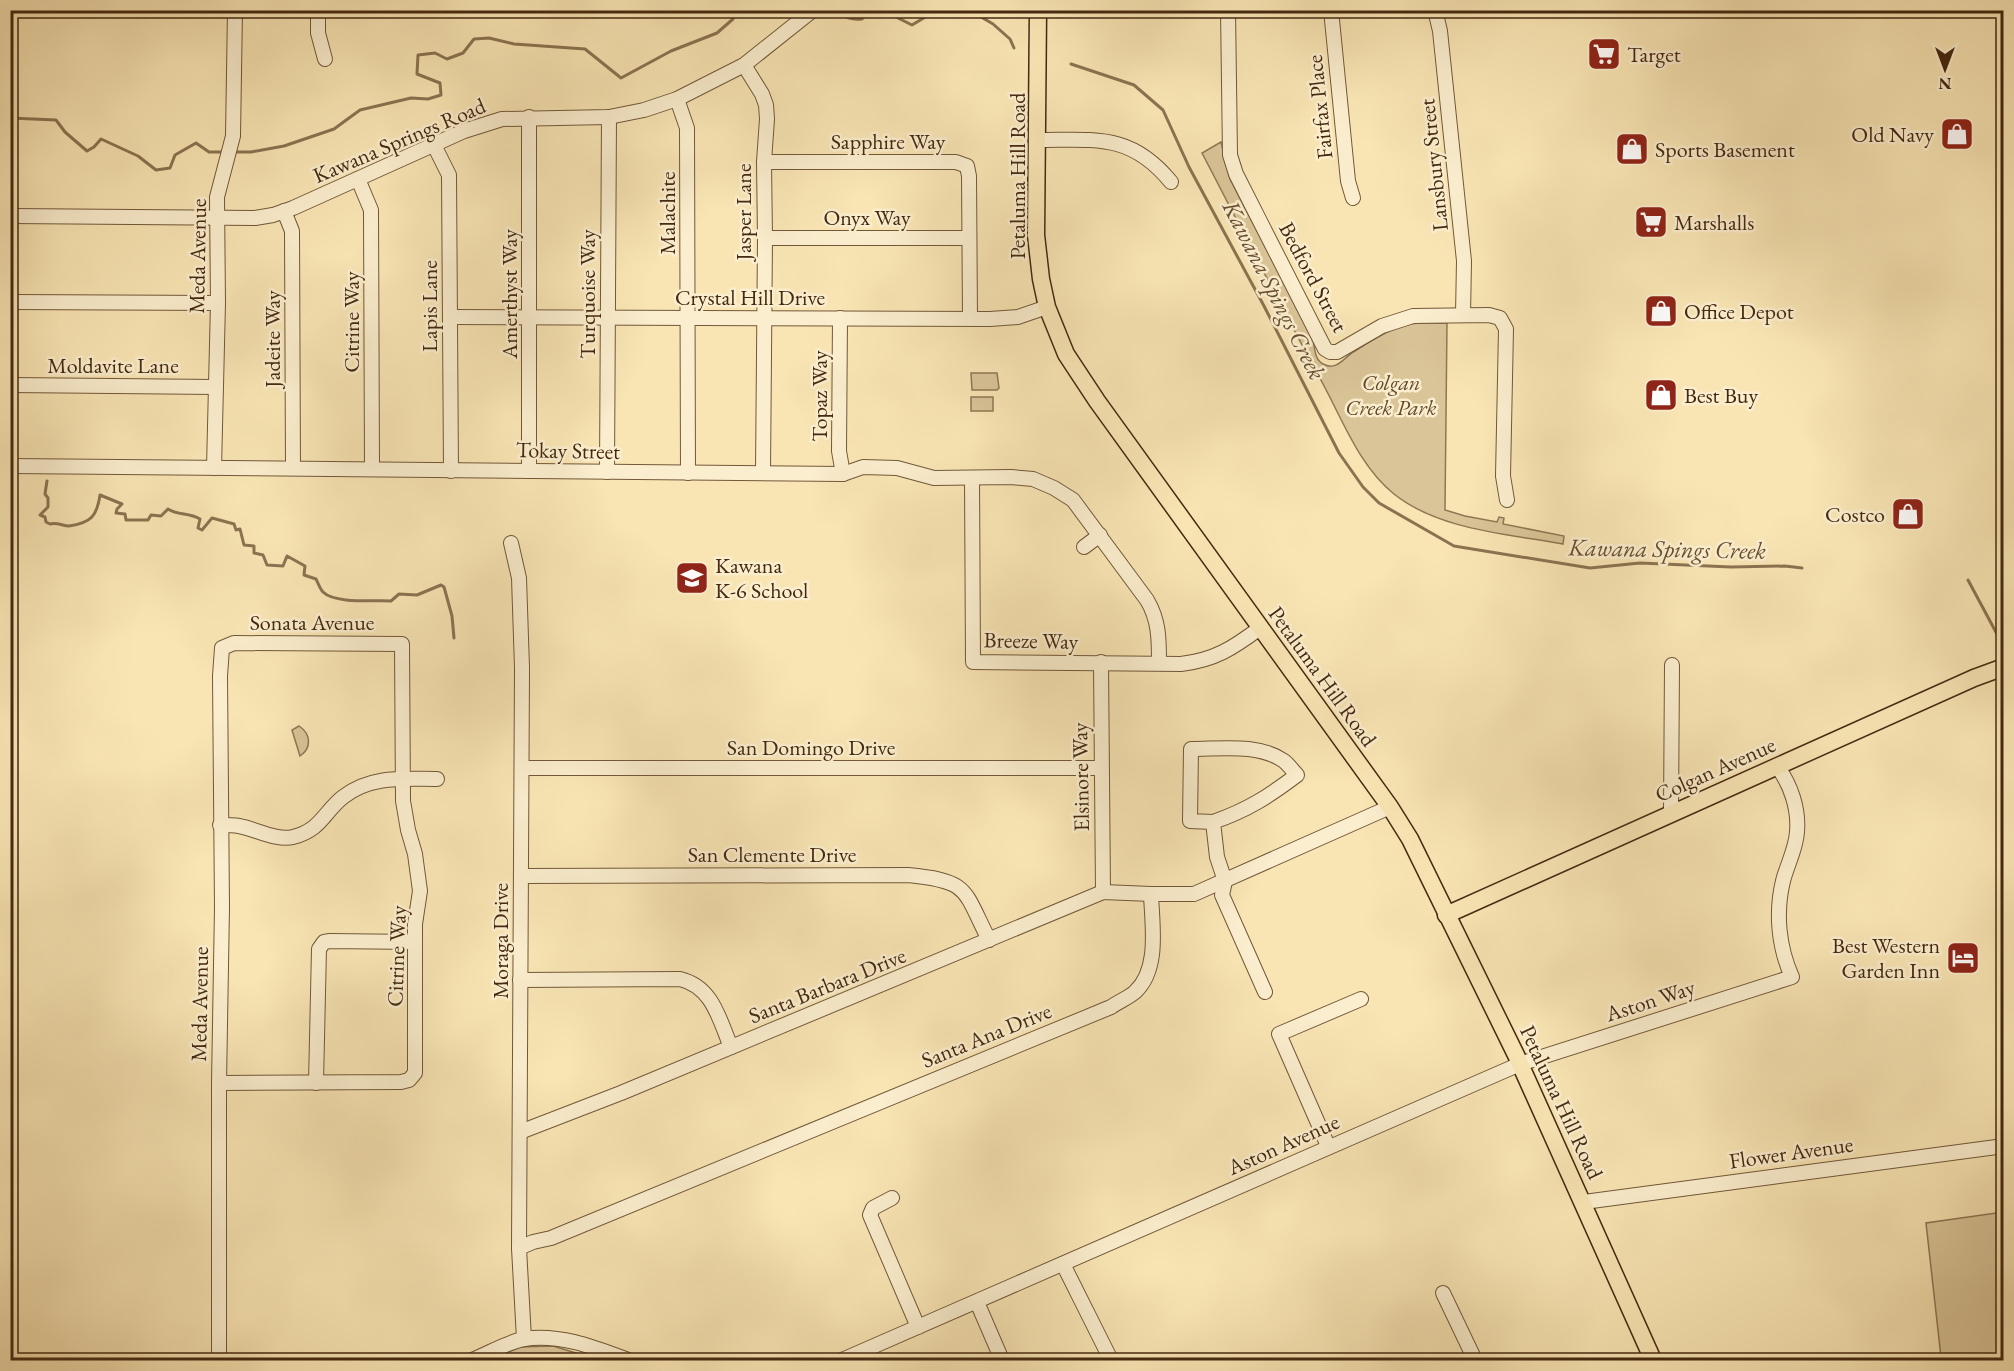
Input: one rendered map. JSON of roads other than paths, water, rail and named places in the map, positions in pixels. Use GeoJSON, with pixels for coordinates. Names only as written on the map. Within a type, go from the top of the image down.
{"type":"FeatureCollection","features":[{"type":"Feature","properties":{"kind":"main road","name":"Petaluma Hill Road"},"geometry":{"type":"LineString","coordinates":[[1038,10],[1036,235],[1041,279],[1056,333],[1078,374],[1390,807],[1422,861],[1584,1202],[1650,1359]]}},
{"type":"Feature","properties":{"kind":"main road","name":"Colgan Avenue"},"geometry":{"type":"LineString","coordinates":[[1446,915],[1974,678],[2004,667]]}},
{"type":"Feature","properties":{"kind":"street","name":"Meda Avenue"},"geometry":{"type":"LineString","coordinates":[[214,468],[218,303],[217,197],[234,136],[235,10]]}},
{"type":"Feature","properties":{"kind":"street"},"geometry":{"type":"LineString","coordinates":[[318,10],[318,33],[324,59]]}},
{"type":"Feature","properties":{"kind":"street","name":"Bedford Street"},"geometry":{"type":"LineString","coordinates":[[1228,10],[1230,155],[1236,174],[1325,349],[1336,352],[1397,320],[1413,316],[1489,315],[1500,318],[1506,329],[1503,476],[1507,500]]}},
{"type":"Feature","properties":{"kind":"street","name":"Fairfax Place"},"geometry":{"type":"LineString","coordinates":[[1331,10],[1348,181],[1353,198]]}},
{"type":"Feature","properties":{"kind":"street","name":"Lansbury Street"},"geometry":{"type":"LineString","coordinates":[[1435,10],[1440,31],[1464,261],[1463,315]]}},
{"type":"Feature","properties":{"kind":"street","name":"Kawana Springs Road"},"geometry":{"type":"LineString","coordinates":[[10,216],[255,218],[284,211],[464,131],[502,119],[609,117],[644,110],[677,99],[744,66],[810,13]]}},
{"type":"Feature","properties":{"kind":"street","name":"Jasper Lane"},"geometry":{"type":"LineString","coordinates":[[744,66],[762,94],[767,119],[764,162],[763,474]]}},
{"type":"Feature","properties":{"kind":"street","name":"Malachite"},"geometry":{"type":"LineString","coordinates":[[677,99],[687,128],[688,473]]}},
{"type":"Feature","properties":{"kind":"street","name":"Amerthyst Way"},"geometry":{"type":"LineString","coordinates":[[529,117],[529,471]]}},
{"type":"Feature","properties":{"kind":"street","name":"Turquoise Way"},"geometry":{"type":"LineString","coordinates":[[607,472],[609,117]]}},
{"type":"Feature","properties":{"kind":"street"},"geometry":{"type":"LineString","coordinates":[[1038,140],[1107,141],[1126,145],[1157,165],[1171,182]]}},
{"type":"Feature","properties":{"kind":"street","name":"Lapis Lane"},"geometry":{"type":"LineString","coordinates":[[434,145],[449,175],[451,471]]}},
{"type":"Feature","properties":{"kind":"street","name":"Sapphire Way"},"geometry":{"type":"LineString","coordinates":[[764,162],[962,163],[967,166],[969,176],[970,318]]}},
{"type":"Feature","properties":{"kind":"street","name":"Citrine Way"},"geometry":{"type":"LineString","coordinates":[[358,179],[371,210],[372,468]]}},
{"type":"Feature","properties":{"kind":"street","name":"Jadeite Way"},"geometry":{"type":"LineString","coordinates":[[284,211],[292,231],[293,468]]}},
{"type":"Feature","properties":{"kind":"street","name":"Onyx Way"},"geometry":{"type":"LineString","coordinates":[[765,238],[969,238]]}},
{"type":"Feature","properties":{"kind":"street"},"geometry":{"type":"LineString","coordinates":[[10,302],[218,303]]}},
{"type":"Feature","properties":{"kind":"street","name":"Crystal Hill Drive"},"geometry":{"type":"LineString","coordinates":[[450,316],[970,318],[1018,317],[1047,307]]}},
{"type":"Feature","properties":{"kind":"street","name":"Topaz Way"},"geometry":{"type":"LineString","coordinates":[[840,318],[839,451],[843,474]]}},
{"type":"Feature","properties":{"kind":"street","name":"Moldavite Lane"},"geometry":{"type":"LineString","coordinates":[[10,385],[216,387]]}},
{"type":"Feature","properties":{"kind":"street","name":"Tokay Street"},"geometry":{"type":"LineString","coordinates":[[10,466],[372,468],[763,474],[843,474],[862,467],[880,467],[897,468],[934,478],[1033,479],[1073,500],[1154,613],[1158,628],[1159,663]]}},
{"type":"Feature","properties":{"kind":"street","name":"Breeze Way"},"geometry":{"type":"LineString","coordinates":[[972,478],[973,662],[1181,664],[1201,661],[1222,654],[1260,628]]}},
{"type":"Feature","properties":{"kind":"street"},"geometry":{"type":"LineString","coordinates":[[1084,547],[1100,536]]}},
{"type":"Feature","properties":{"kind":"street","name":"Moraga Drive"},"geometry":{"type":"LineString","coordinates":[[512,543],[517,561],[520,595],[522,768],[519,1248],[524,1339]]}},
{"type":"Feature","properties":{"kind":"street","name":"Sonata Avenue"},"geometry":{"type":"LineString","coordinates":[[222,648],[234,643],[402,644]]}},
{"type":"Feature","properties":{"kind":"street","name":"Citrine Way"},"geometry":{"type":"LineString","coordinates":[[219,1083],[401,1082],[409,1080],[415,1073],[415,924],[420,891],[415,854],[405,814],[402,644]]}},
{"type":"Feature","properties":{"kind":"street","name":"Meda Avenue"},"geometry":{"type":"LineString","coordinates":[[219,1360],[222,648]]}},
{"type":"Feature","properties":{"kind":"street","name":"Elsinore Way"},"geometry":{"type":"LineString","coordinates":[[1101,662],[1103,892]]}},
{"type":"Feature","properties":{"kind":"street"},"geometry":{"type":"LineString","coordinates":[[1671,814],[1672,665]]}},
{"type":"Feature","properties":{"kind":"street"},"geometry":{"type":"LineString","coordinates":[[1243,748],[1266,752],[1285,762],[1297,775],[1262,801],[1234,815],[1213,822],[1190,821],[1191,749],[1243,748]]}},
{"type":"Feature","properties":{"kind":"street","name":"Aston Way"},"geometry":{"type":"LineString","coordinates":[[1520,1064],[1792,977],[1783,957],[1780,912],[1782,883],[1797,832],[1792,793],[1787,780],[1777,766]]}},
{"type":"Feature","properties":{"kind":"street","name":"San Domingo Drive"},"geometry":{"type":"LineString","coordinates":[[522,768],[1101,768]]}},
{"type":"Feature","properties":{"kind":"street"},"geometry":{"type":"LineString","coordinates":[[220,825],[239,826],[278,837],[292,837],[312,829],[342,797],[366,783],[404,779],[437,779]]}},
{"type":"Feature","properties":{"kind":"street"},"geometry":{"type":"LineString","coordinates":[[1151,894],[1194,894],[1390,807]]}},
{"type":"Feature","properties":{"kind":"street"},"geometry":{"type":"LineString","coordinates":[[1213,822],[1217,857],[1224,881],[1222,895],[1265,992]]}},
{"type":"Feature","properties":{"kind":"street","name":"San Clemente Drive"},"geometry":{"type":"LineString","coordinates":[[521,876],[908,875],[931,877],[953,882],[968,895],[989,940]]}},
{"type":"Feature","properties":{"kind":"street","name":"Santa Barbara Drive"},"geometry":{"type":"LineString","coordinates":[[520,1132],[1103,892],[1151,894]]}},
{"type":"Feature","properties":{"kind":"street","name":"Santa Ana Drive"},"geometry":{"type":"LineString","coordinates":[[519,1248],[551,1238],[1111,1007],[1135,992],[1147,975],[1152,953],[1151,894]]}},
{"type":"Feature","properties":{"kind":"street"},"geometry":{"type":"LineString","coordinates":[[316,1083],[319,949],[324,942],[330,941],[415,942]]}},
{"type":"Feature","properties":{"kind":"street"},"geometry":{"type":"LineString","coordinates":[[520,980],[680,979],[693,982],[712,1002],[731,1047]]}},
{"type":"Feature","properties":{"kind":"street"},"geometry":{"type":"LineString","coordinates":[[1328,1146],[1279,1034],[1361,999]]}},
{"type":"Feature","properties":{"kind":"street","name":"Aston Avenue"},"geometry":{"type":"LineString","coordinates":[[842,1360],[1520,1064]]}},
{"type":"Feature","properties":{"kind":"street","name":"Flower Avenue"},"geometry":{"type":"LineString","coordinates":[[1584,1202],[2004,1146]]}},
{"type":"Feature","properties":{"kind":"street"},"geometry":{"type":"LineString","coordinates":[[892,1198],[873,1208],[870,1215],[918,1327]]}},
{"type":"Feature","properties":{"kind":"street"},"geometry":{"type":"LineString","coordinates":[[1063,1264],[1111,1360]]}},
{"type":"Feature","properties":{"kind":"street"},"geometry":{"type":"LineString","coordinates":[[1443,1293],[1475,1360]]}},
{"type":"Feature","properties":{"kind":"street"},"geometry":{"type":"LineString","coordinates":[[977,1302],[1002,1360]]}},
{"type":"Feature","properties":{"kind":"street"},"geometry":{"type":"LineString","coordinates":[[472,1360],[524,1339],[573,1341],[628,1360]]}},
{"type":"Feature","properties":{"kind":"waterway","name":"Kawana Spings Creek"},"geometry":{"type":"LineString","coordinates":[[232,152],[251,152],[284,146],[334,129],[360,110],[411,98],[428,99],[441,95],[440,83],[417,74],[418,55],[435,53],[447,59],[463,53],[474,39],[489,38],[514,44],[585,49],[621,78],[671,51],[717,33],[733,19],[732,10]]}},
{"type":"Feature","properties":{"kind":"waterway","name":"Kawana Spings Creek"},"geometry":{"type":"LineString","coordinates":[[837,10],[848,18],[858,19],[862,19],[871,10]]}},
{"type":"Feature","properties":{"kind":"waterway","name":"Kawana Spings Creek"},"geometry":{"type":"LineString","coordinates":[[897,10],[898,18],[912,25],[932,13],[976,14],[993,24],[1010,39],[1014,48]]}},
{"type":"Feature","properties":{"kind":"waterway","name":"Kawana Spings Creek"},"geometry":{"type":"LineString","coordinates":[[1071,64],[1134,85],[1163,110],[1189,167],[1264,306],[1339,453],[1363,487],[1379,503],[1454,546],[1590,568],[1640,563],[1802,568]]}},
{"type":"Feature","properties":{"kind":"waterway","name":"Kawana Spings Creek"},"geometry":{"type":"LineString","coordinates":[[10,118],[56,120],[65,132],[87,151],[101,139],[138,156],[156,170],[170,168],[175,155],[196,143],[209,152],[226,152]]}},
{"type":"Feature","properties":{"kind":"waterway"},"geometry":{"type":"LineString","coordinates":[[47,481],[45,494],[48,498],[48,507],[40,515],[45,517],[46,522],[50,524],[69,526],[83,523],[95,513],[100,495],[122,504],[116,513],[125,514],[126,520],[148,520],[151,515],[161,516],[168,509],[200,519],[198,528],[202,530],[212,518],[234,524],[236,530],[240,529],[244,545],[254,546],[254,553],[263,555],[267,565],[283,566],[287,556],[305,566],[304,575],[316,579],[323,592],[336,598],[355,601],[391,601],[399,594],[417,595],[441,585],[444,587],[452,616],[454,638]]}},
{"type":"Feature","properties":{"kind":"waterway","name":"Kawana Spings Creek"},"geometry":{"type":"LineString","coordinates":[[1968,580],[1998,636],[2004,640]]}},
{"type":"Feature","properties":{"kind":"place","name":"Target"},"geometry":{"type":"Point","coordinates":[1604,54]}},
{"type":"Feature","properties":{"kind":"place","name":"Old Navy"},"geometry":{"type":"Point","coordinates":[1957,134]}},
{"type":"Feature","properties":{"kind":"place","name":"Sports Basement"},"geometry":{"type":"Point","coordinates":[1632,149]}},
{"type":"Feature","properties":{"kind":"place","name":"Marshalls"},"geometry":{"type":"Point","coordinates":[1651,222]}},
{"type":"Feature","properties":{"kind":"place","name":"Office Depot"},"geometry":{"type":"Point","coordinates":[1661,311]}},
{"type":"Feature","properties":{"kind":"place","name":"Best Buy"},"geometry":{"type":"Point","coordinates":[1661,395]}},
{"type":"Feature","properties":{"kind":"place","name":"Costco"},"geometry":{"type":"Point","coordinates":[1908,514]}},
{"type":"Feature","properties":{"kind":"place","name":"Kawana K-6 School"},"geometry":{"type":"Point","coordinates":[692,578]}},
{"type":"Feature","properties":{"kind":"place","name":"Best Western Garden Inn"},"geometry":{"type":"Point","coordinates":[1963,958]}},
{"type":"Feature","properties":{"kind":"park label","name":"Colgan Creek Park"},"geometry":{"type":"Point","coordinates":[1391,394]}}]}
